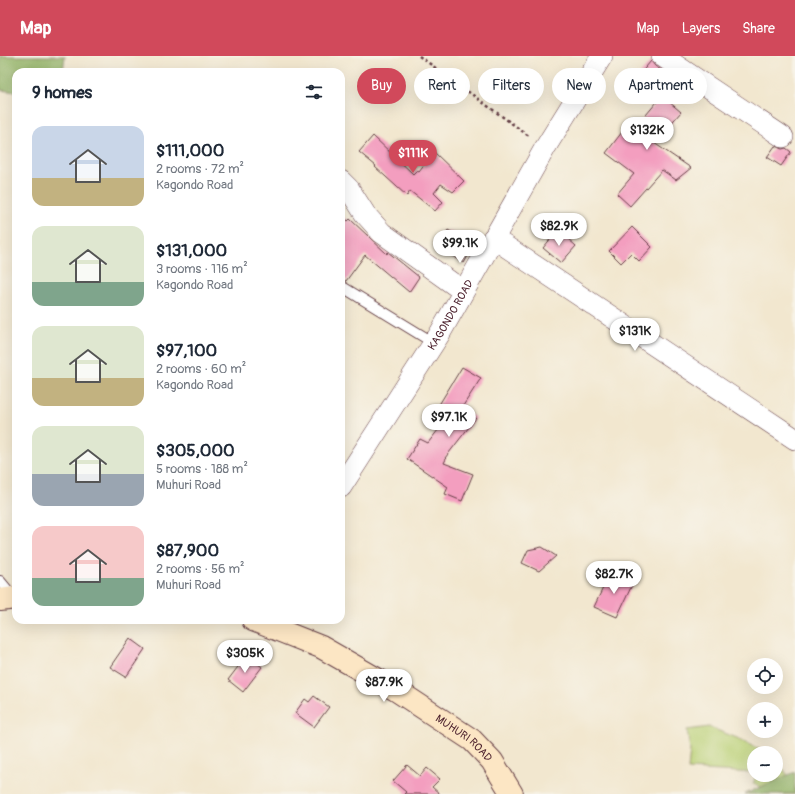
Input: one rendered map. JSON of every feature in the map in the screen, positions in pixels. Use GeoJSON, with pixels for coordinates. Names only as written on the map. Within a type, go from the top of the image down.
{"type":"FeatureCollection","features":[{"type":"Feature","properties":{"kind":"main road","name":"MUHURI ROAD"},"geometry":{"type":"LineString","coordinates":[[264,624],[321,647],[396,690],[472,740],[492,761],[512,794]]}},
{"type":"Feature","properties":{"kind":"street","name":"KAGONDO ROAD"},"geometry":{"type":"LineString","coordinates":[[345,481],[434,343],[493,238],[602,56]]}},
{"type":"Feature","properties":{"kind":"street"},"geometry":{"type":"LineString","coordinates":[[662,56],[783,137]]}},
{"type":"Feature","properties":{"kind":"street"},"geometry":{"type":"LineString","coordinates":[[345,186],[365,214],[382,233],[463,291]]}},
{"type":"Feature","properties":{"kind":"street"},"geometry":{"type":"LineString","coordinates":[[493,238],[795,439]]}},
{"type":"Feature","properties":{"kind":"lane"},"geometry":{"type":"LineString","coordinates":[[345,288],[434,343]]}},
{"type":"Feature","properties":{"kind":"lane"},"geometry":{"type":"LineString","coordinates":[[0,581],[10,598]]}},
{"type":"Feature","properties":{"kind":"path"},"geometry":{"type":"LineString","coordinates":[[420,56],[546,148]]}},
{"type":"Feature","properties":{"kind":"green space"},"geometry":{"type":"Polygon","coordinates":[[[0,56],[65,56],[64,68],[12,68],[12,92],[0,90],[0,56]]]}},
{"type":"Feature","properties":{"kind":"green space"},"geometry":{"type":"Polygon","coordinates":[[[709,727],[753,746],[747,746],[747,773],[688,769],[690,750],[687,730],[709,727]]]}},
{"type":"Feature","properties":{"kind":"green space"},"geometry":{"type":"Polygon","coordinates":[[[783,769],[795,785],[795,794],[780,794],[753,784],[754,782],[783,782],[783,769]]]}},
{"type":"Feature","properties":{"kind":"green space"},"geometry":{"type":"Polygon","coordinates":[[[795,772],[795,794],[745,794],[772,782],[783,782],[783,777],[795,772]]]}},
{"type":"Feature","properties":{"kind":"building"},"geometry":{"type":"Polygon","coordinates":[[[651,61],[658,68],[645,68],[651,61]]]}},
{"type":"Feature","properties":{"kind":"building"},"geometry":{"type":"Polygon","coordinates":[[[655,104],[672,104],[681,112],[654,143],[691,168],[676,180],[662,170],[630,206],[617,194],[634,174],[606,153],[629,123],[635,128],[655,104]]]}},
{"type":"Feature","properties":{"kind":"building"},"geometry":{"type":"Polygon","coordinates":[[[373,136],[413,174],[417,170],[419,171],[434,152],[464,181],[453,192],[441,184],[434,193],[443,202],[435,211],[410,191],[407,196],[359,152],[373,136]]]}},
{"type":"Feature","properties":{"kind":"building"},"geometry":{"type":"Polygon","coordinates":[[[775,146],[782,149],[786,148],[791,152],[781,166],[767,157],[775,146]]]}},
{"type":"Feature","properties":{"kind":"building"},"geometry":{"type":"Polygon","coordinates":[[[345,218],[348,221],[350,219],[387,254],[388,252],[419,277],[409,292],[365,255],[346,281],[345,218]]]}},
{"type":"Feature","properties":{"kind":"building"},"geometry":{"type":"Polygon","coordinates":[[[632,227],[652,247],[639,261],[631,253],[621,263],[609,251],[632,227]]]}},
{"type":"Feature","properties":{"kind":"building"},"geometry":{"type":"Polygon","coordinates":[[[448,230],[474,245],[464,263],[437,247],[448,230]]]}},
{"type":"Feature","properties":{"kind":"building"},"geometry":{"type":"Polygon","coordinates":[[[558,230],[576,246],[561,263],[543,248],[558,230]]]}},
{"type":"Feature","properties":{"kind":"building"},"geometry":{"type":"Polygon","coordinates":[[[462,367],[481,378],[461,409],[476,418],[445,458],[444,463],[473,474],[462,501],[445,494],[448,487],[407,459],[420,439],[428,443],[449,416],[437,408],[462,367]]]}},
{"type":"Feature","properties":{"kind":"building"},"geometry":{"type":"Polygon","coordinates":[[[542,547],[556,556],[539,571],[522,563],[528,550],[542,547]]]}},
{"type":"Feature","properties":{"kind":"building"},"geometry":{"type":"Polygon","coordinates":[[[610,573],[633,583],[617,617],[594,607],[610,573]]]}},
{"type":"Feature","properties":{"kind":"building"},"geometry":{"type":"Polygon","coordinates":[[[130,638],[145,649],[126,677],[110,667],[130,638]]]}},
{"type":"Feature","properties":{"kind":"building"},"geometry":{"type":"Polygon","coordinates":[[[247,655],[262,667],[243,692],[228,680],[247,655]]]}},
{"type":"Feature","properties":{"kind":"building"},"geometry":{"type":"Polygon","coordinates":[[[314,696],[329,707],[314,727],[295,713],[305,699],[309,702],[314,696]]]}},
{"type":"Feature","properties":{"kind":"building"},"geometry":{"type":"Polygon","coordinates":[[[407,765],[420,776],[427,768],[440,779],[432,787],[440,794],[404,794],[406,792],[393,781],[407,765]]]}}]}
